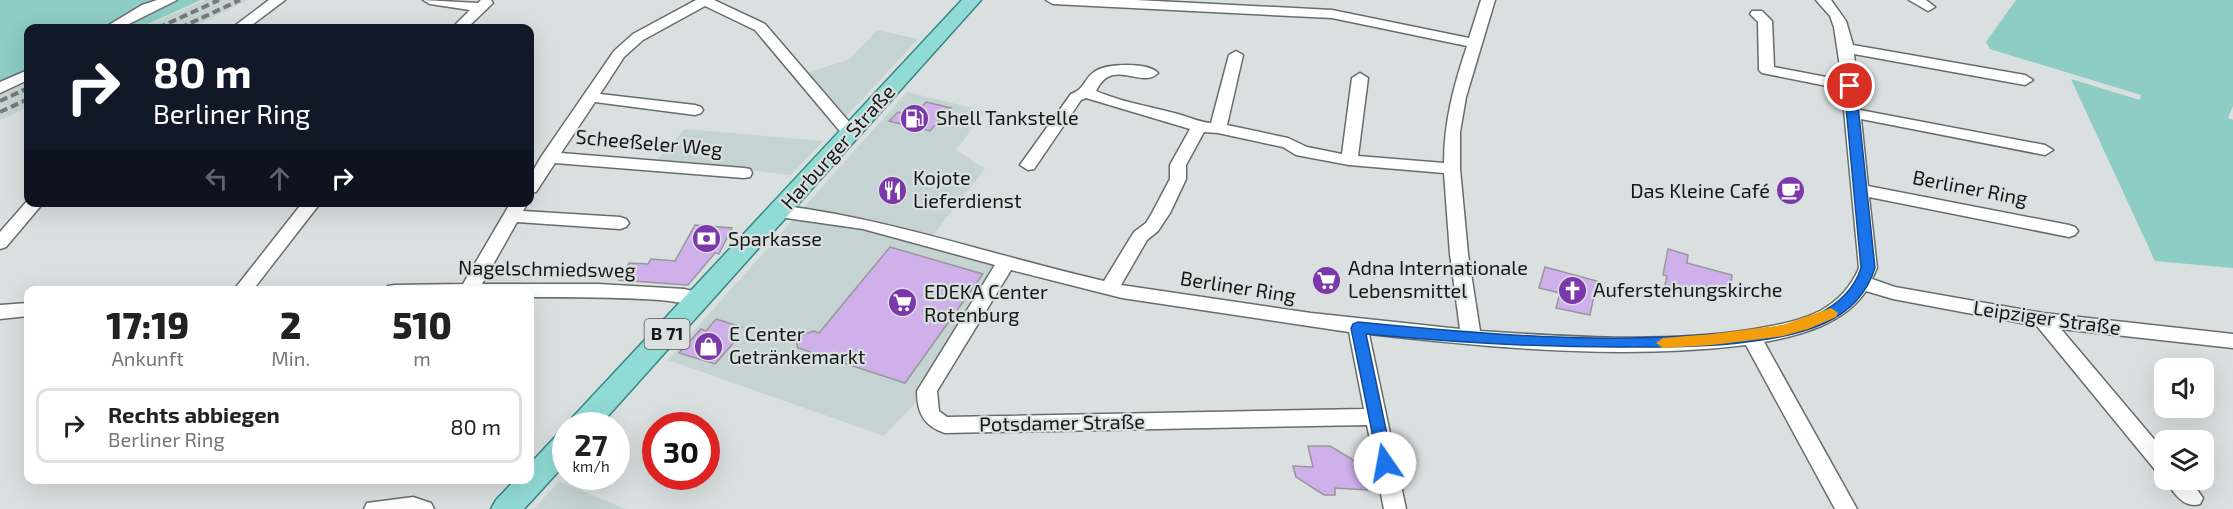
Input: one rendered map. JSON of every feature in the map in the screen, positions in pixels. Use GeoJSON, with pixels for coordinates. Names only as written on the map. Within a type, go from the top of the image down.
{"type":"FeatureCollection","features":[{"type":"Feature","properties":{"kind":"main road","name":"Harburger Straße"},"geometry":{"type":"LineString","coordinates":[[595,412],[972,0]]}},
{"type":"Feature","properties":{"kind":"main road"},"geometry":{"type":"LineString","coordinates":[[534,479],[552,459]]}},
{"type":"Feature","properties":{"kind":"main road"},"geometry":{"type":"LineString","coordinates":[[506,509],[529,484]]}},
{"type":"Feature","properties":{"kind":"street"},"geometry":{"type":"LineString","coordinates":[[118,24],[147,8],[170,0]]}},
{"type":"Feature","properties":{"kind":"street"},"geometry":{"type":"LineString","coordinates":[[245,24],[279,0]]}},
{"type":"Feature","properties":{"kind":"street"},"geometry":{"type":"LineString","coordinates":[[430,0],[485,4]]}},
{"type":"Feature","properties":{"kind":"street"},"geometry":{"type":"LineString","coordinates":[[705,0],[760,27],[850,133]]}},
{"type":"Feature","properties":{"kind":"street","name":"Scheeßeler Weg"},"geometry":{"type":"LineString","coordinates":[[534,181],[619,54],[638,37],[705,0]]}},
{"type":"Feature","properties":{"kind":"street"},"geometry":{"type":"LineString","coordinates":[[1053,0],[1332,14],[1474,44]]}},
{"type":"Feature","properties":{"kind":"street"},"geometry":{"type":"LineString","coordinates":[[1471,338],[1459,254],[1452,169],[1452,132],[1456,106],[1488,0]]}},
{"type":"Feature","properties":{"kind":"street"},"geometry":{"type":"LineString","coordinates":[[1823,0],[1842,23],[1846,48],[1868,253],[1868,268],[1863,283]]}},
{"type":"Feature","properties":{"kind":"street"},"geometry":{"type":"LineString","coordinates":[[463,24],[485,4]]}},
{"type":"Feature","properties":{"kind":"street"},"geometry":{"type":"LineString","coordinates":[[1757,14],[1765,21],[1767,70],[1850,86]]}},
{"type":"Feature","properties":{"kind":"street"},"geometry":{"type":"LineString","coordinates":[[1846,48],[2025,80]]}},
{"type":"Feature","properties":{"kind":"street"},"geometry":{"type":"LineString","coordinates":[[1218,128],[1236,56]]}},
{"type":"Feature","properties":{"kind":"street"},"geometry":{"type":"LineString","coordinates":[[1028,165],[1076,97],[1087,93],[1096,75],[1105,70],[1150,73]]}},
{"type":"Feature","properties":{"kind":"street"},"geometry":{"type":"LineString","coordinates":[[0,88],[24,77]]}},
{"type":"Feature","properties":{"kind":"street"},"geometry":{"type":"LineString","coordinates":[[1349,160],[1360,78]]}},
{"type":"Feature","properties":{"kind":"street"},"geometry":{"type":"LineString","coordinates":[[1087,93],[1106,103],[1185,120],[1199,127],[1218,128],[1288,143],[1302,151],[1349,160],[1452,169]]}},
{"type":"Feature","properties":{"kind":"street"},"geometry":{"type":"LineString","coordinates":[[589,97],[695,110]]}},
{"type":"Feature","properties":{"kind":"street"},"geometry":{"type":"LineString","coordinates":[[1853,113],[2045,150]]}},
{"type":"Feature","properties":{"kind":"street"},"geometry":{"type":"LineString","coordinates":[[1109,289],[1140,236],[1152,227],[1161,213],[1178,179],[1178,165],[1199,127]]}},
{"type":"Feature","properties":{"kind":"street","name":"Scheeßeler Weg"},"geometry":{"type":"LineString","coordinates":[[549,157],[744,173]]}},
{"type":"Feature","properties":{"kind":"street","name":"Berliner Ring"},"geometry":{"type":"LineString","coordinates":[[1861,189],[2069,231]]}},
{"type":"Feature","properties":{"kind":"street","name":"Berliner Ring"},"geometry":{"type":"LineString","coordinates":[[786,203],[1109,289],[1358,328],[1471,338],[1559,343],[1648,344],[1751,336],[1821,319],[1848,302],[1863,283]]}},
{"type":"Feature","properties":{"kind":"street"},"geometry":{"type":"LineString","coordinates":[[0,243],[32,207]]}},
{"type":"Feature","properties":{"kind":"street"},"geometry":{"type":"LineString","coordinates":[[246,286],[309,207]]}},
{"type":"Feature","properties":{"kind":"street"},"geometry":{"type":"LineString","coordinates":[[471,286],[516,209],[620,223]]}},
{"type":"Feature","properties":{"kind":"street","name":"Potsdamer Straße"},"geometry":{"type":"LineString","coordinates":[[1007,261],[927,391],[927,411],[935,421],[945,425],[1375,417]]}},
{"type":"Feature","properties":{"kind":"street","name":"Leipziger Straße"},"geometry":{"type":"LineString","coordinates":[[1863,283],[1893,293],[2043,320],[2233,341]]}},
{"type":"Feature","properties":{"kind":"street","name":"Nagelschmiedsweg"},"geometry":{"type":"LineString","coordinates":[[534,290],[598,290],[684,295],[699,299]]}},
{"type":"Feature","properties":{"kind":"street"},"geometry":{"type":"LineString","coordinates":[[0,312],[24,310]]}},
{"type":"Feature","properties":{"kind":"street"},"geometry":{"type":"LineString","coordinates":[[2043,320],[2154,453]]}},
{"type":"Feature","properties":{"kind":"street"},"geometry":{"type":"LineString","coordinates":[[1358,328],[1395,509]]}},
{"type":"Feature","properties":{"kind":"street"},"geometry":{"type":"LineString","coordinates":[[1751,336],[1846,509]]}},
{"type":"Feature","properties":{"kind":"street"},"geometry":{"type":"LineString","coordinates":[[2185,490],[2192,498]]}},
{"type":"Feature","properties":{"kind":"street"},"geometry":{"type":"LineString","coordinates":[[375,509],[413,506],[423,509]]}},
{"type":"Feature","properties":{"kind":"shaded area"},"geometry":{"type":"Polygon","coordinates":[[[0,0],[201,0],[148,24],[24,24],[24,81],[0,92],[0,0]]]}},
{"type":"Feature","properties":{"kind":"shaded area"},"geometry":{"type":"Polygon","coordinates":[[[205,0],[248,0],[199,24],[150,24],[205,0]]]}},
{"type":"Feature","properties":{"kind":"shaded area"},"geometry":{"type":"Polygon","coordinates":[[[2016,0],[2233,0],[2233,106],[2228,118],[2233,120],[2233,268],[2155,261],[2071,79],[2140,100],[2141,95],[1990,49],[1986,42],[2016,0]]]}},
{"type":"Feature","properties":{"kind":"shaded area"},"geometry":{"type":"Polygon","coordinates":[[[877,30],[918,39],[843,120],[807,73],[850,59],[877,30]]]}},
{"type":"Feature","properties":{"kind":"shaded area"},"geometry":{"type":"Polygon","coordinates":[[[24,81],[24,109],[0,120],[0,92],[24,81]]]}},
{"type":"Feature","properties":{"kind":"shaded area"},"geometry":{"type":"Polygon","coordinates":[[[907,92],[985,111],[956,150],[985,169],[929,240],[1007,261],[927,391],[884,436],[668,360],[907,92]]]}},
{"type":"Feature","properties":{"kind":"shaded area"},"geometry":{"type":"Polygon","coordinates":[[[685,129],[823,141],[791,175],[657,160],[685,129]]]}},
{"type":"Feature","properties":{"kind":"shaded area"},"geometry":{"type":"Polygon","coordinates":[[[552,489],[581,490],[626,509],[534,509],[552,489]]]}},
{"type":"Feature","properties":{"kind":"building","name":"Shell Tankstelle"},"geometry":{"type":"Polygon","coordinates":[[[926,102],[951,108],[930,131],[889,121],[898,112],[914,116],[926,102]]]}},
{"type":"Feature","properties":{"kind":"building"},"geometry":{"type":"Polygon","coordinates":[[[695,225],[732,228],[719,254],[715,253],[688,285],[619,280],[629,263],[648,264],[651,259],[675,261],[695,225]]]}},
{"type":"Feature","properties":{"kind":"building","name":"EDEKA Center Rotenburg"},"geometry":{"type":"Polygon","coordinates":[[[890,247],[983,274],[905,383],[798,348],[796,341],[802,335],[814,331],[819,333],[890,247]]]}},
{"type":"Feature","properties":{"kind":"building"},"geometry":{"type":"Polygon","coordinates":[[[1668,249],[1688,255],[1687,263],[1732,275],[1730,293],[1706,286],[1705,296],[1665,285],[1667,276],[1663,275],[1668,249]]]}},
{"type":"Feature","properties":{"kind":"building","name":"Auferstehungskirche"},"geometry":{"type":"Polygon","coordinates":[[[1545,267],[1597,281],[1590,315],[1556,308],[1560,293],[1539,288],[1545,267]]]}},
{"type":"Feature","properties":{"kind":"building","name":"E Center Getränkemarkt"},"geometry":{"type":"Polygon","coordinates":[[[716,319],[742,327],[732,338],[737,339],[715,364],[679,353],[701,329],[706,331],[716,319]]]}},
{"type":"Feature","properties":{"kind":"building"},"geometry":{"type":"Polygon","coordinates":[[[1308,446],[1330,446],[1352,459],[1366,477],[1368,490],[1335,488],[1335,495],[1324,495],[1296,477],[1293,466],[1313,467],[1308,446]]]}},
{"type":"Feature","properties":{"kind":"railway"},"geometry":{"type":"LineString","coordinates":[[167,24],[219,0]]}},
{"type":"Feature","properties":{"kind":"railway"},"geometry":{"type":"LineString","coordinates":[[189,24],[240,0]]}},
{"type":"Feature","properties":{"kind":"railway"},"geometry":{"type":"LineString","coordinates":[[0,101],[24,90]]}},
{"type":"Feature","properties":{"kind":"railway"},"geometry":{"type":"LineString","coordinates":[[0,112],[24,101]]}},
{"type":"Feature","properties":{"kind":"slow traffic"},"geometry":{"type":"LineString","coordinates":[[1663,343],[1751,336],[1803,325],[1831,313]]}},
{"type":"Feature","properties":{"kind":"place","name":"Shell Tankstelle"},"geometry":{"type":"Point","coordinates":[915,118]}},
{"type":"Feature","properties":{"kind":"place","name":"Kojote Lieferdienst"},"geometry":{"type":"Point","coordinates":[892,190]}},
{"type":"Feature","properties":{"kind":"place","name":"Das Kleine Café"},"geometry":{"type":"Point","coordinates":[1791,191]}},
{"type":"Feature","properties":{"kind":"place","name":"Sparkasse"},"geometry":{"type":"Point","coordinates":[707,239]}},
{"type":"Feature","properties":{"kind":"place","name":"Adna Internationale Lebensmittel"},"geometry":{"type":"Point","coordinates":[1327,280]}},
{"type":"Feature","properties":{"kind":"place","name":"Auferstehungskirche"},"geometry":{"type":"Point","coordinates":[1572,290]}},
{"type":"Feature","properties":{"kind":"place","name":"EDEKA Center Rotenburg"},"geometry":{"type":"Point","coordinates":[903,303]}},
{"type":"Feature","properties":{"kind":"place","name":"E Center Getränkemarkt"},"geometry":{"type":"Point","coordinates":[708,346]}},
{"type":"Feature","properties":{"kind":"route"},"geometry":{"type":"LineString","coordinates":[[1385,463],[1358,328],[1559,343],[1693,342],[1751,336],[1803,325],[1821,319],[1848,302],[1863,283],[1868,268],[1850,86]]}}]}
